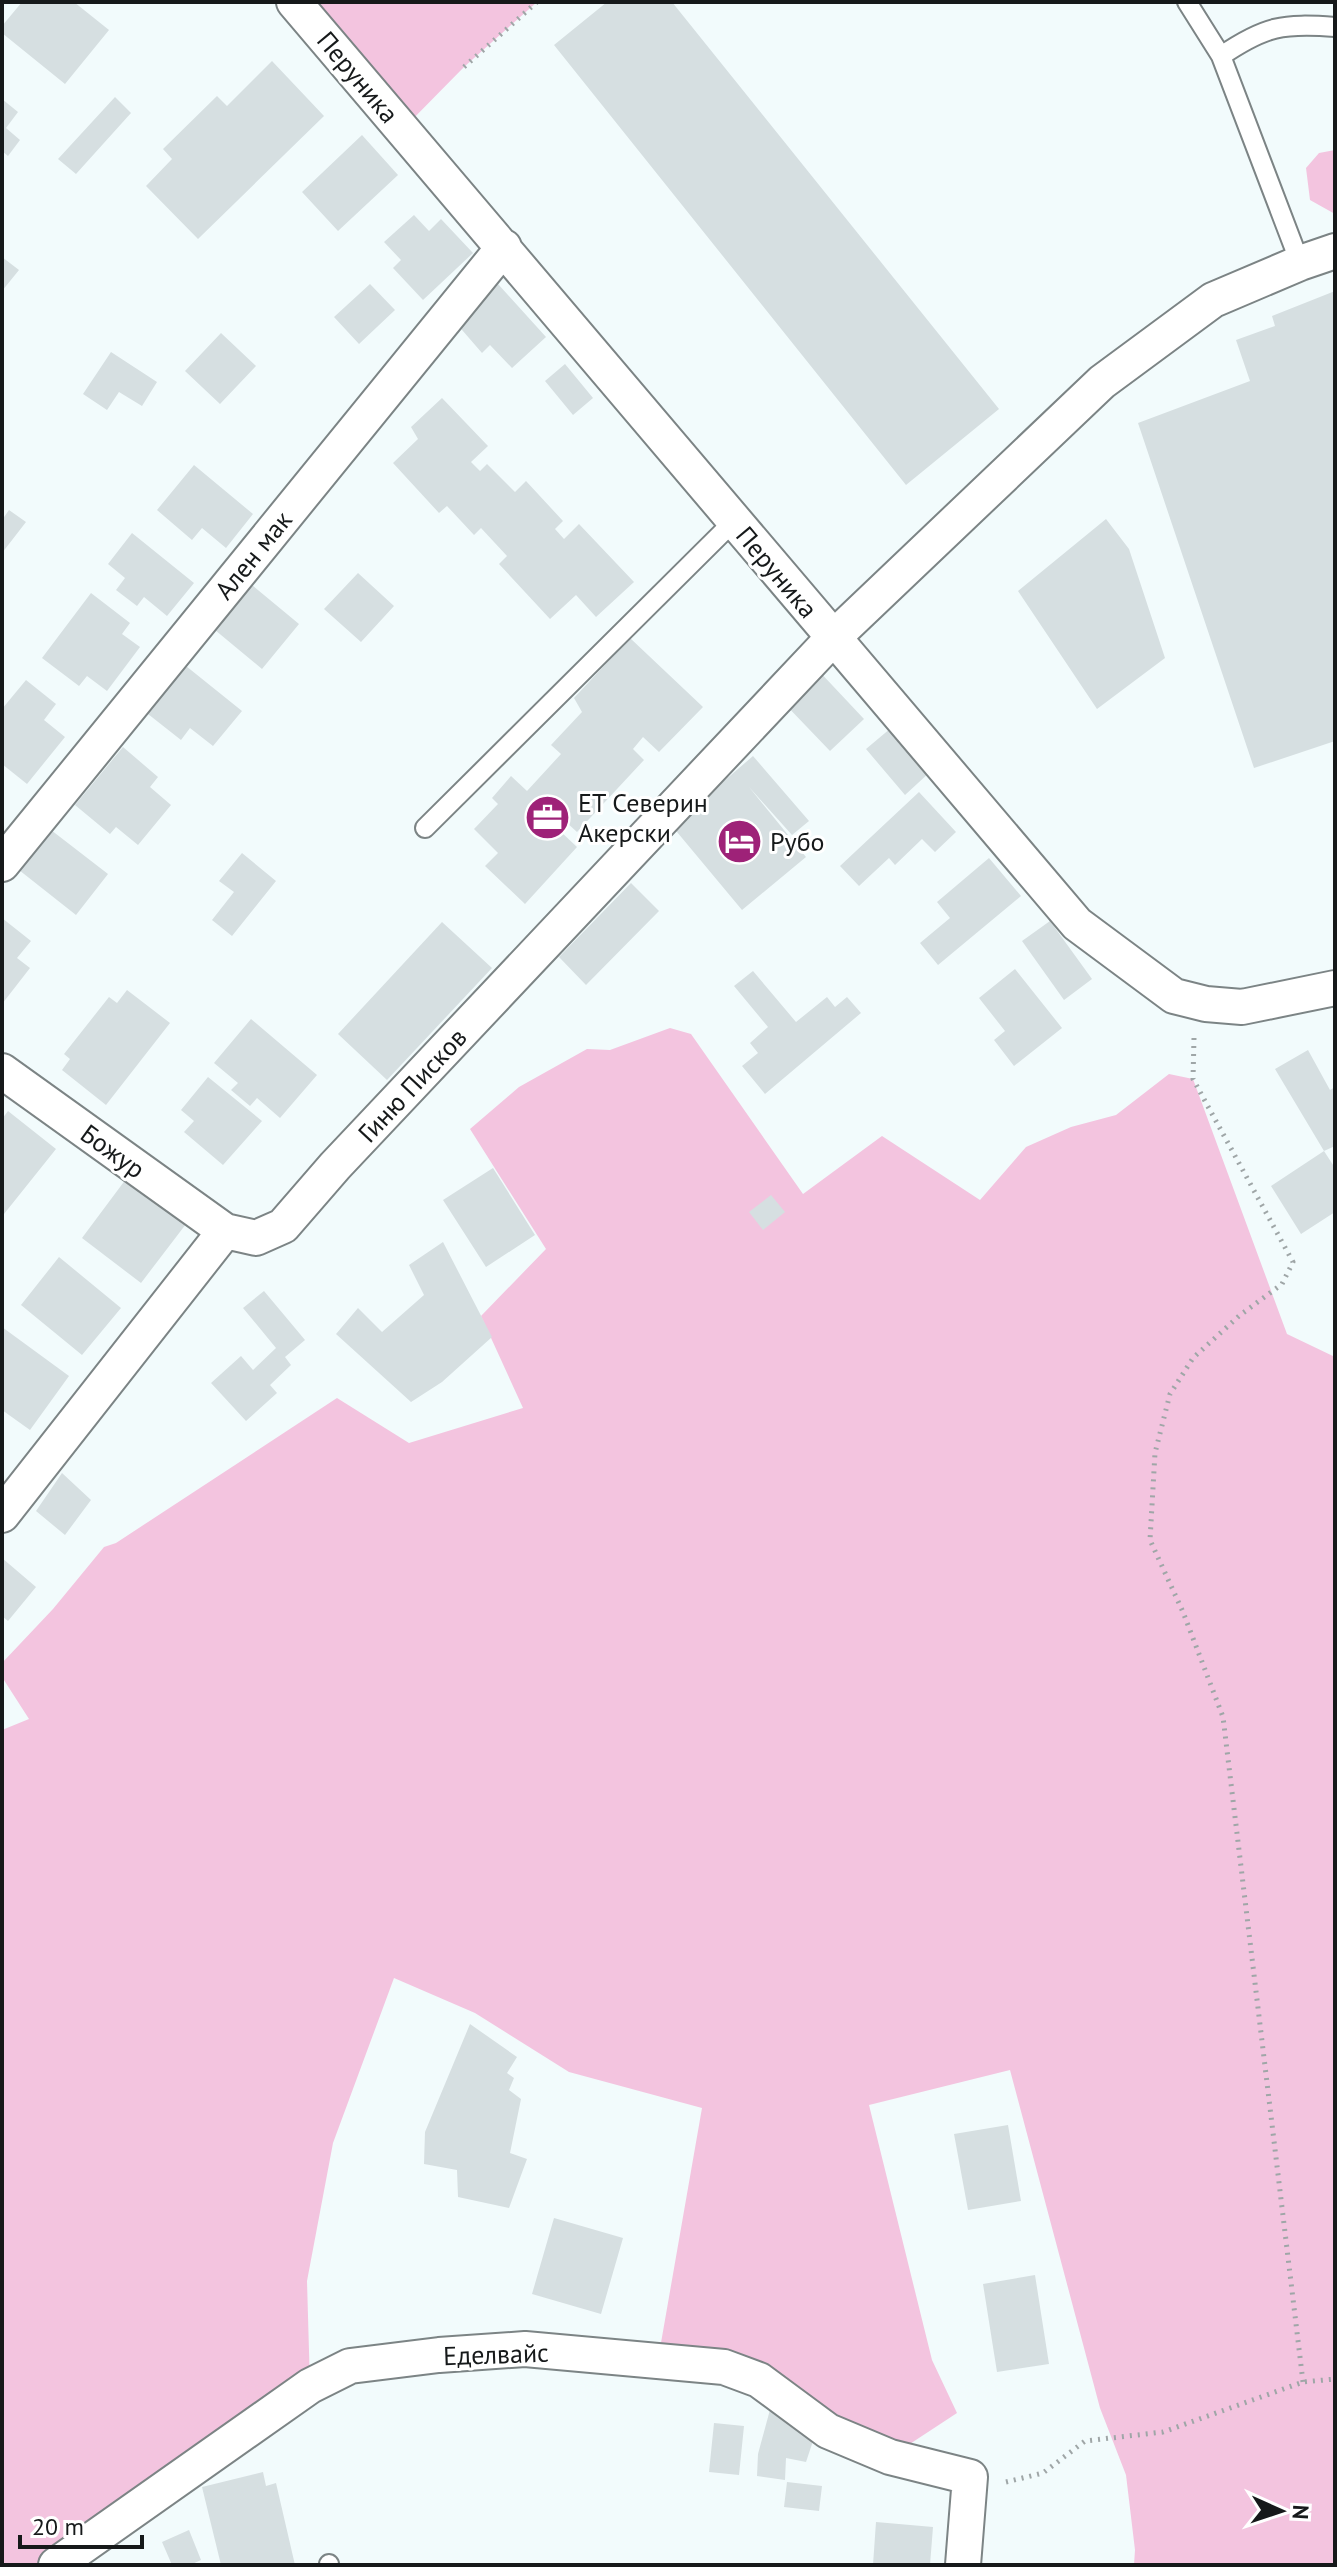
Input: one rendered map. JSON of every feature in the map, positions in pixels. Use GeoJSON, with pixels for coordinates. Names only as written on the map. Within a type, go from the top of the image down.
{"type":"FeatureCollection","features":[{"type":"Feature","properties":{"kind":"street","name":"Перуника"},"geometry":{"type":"LineString","coordinates":[[294,2],[1077,924],[1174,996],[1242,1007],[1335,988]]}},
{"type":"Feature","properties":{"kind":"street","name":"Ален мак"},"geometry":{"type":"LineString","coordinates":[[2,864],[504,247]]}},
{"type":"Feature","properties":{"kind":"street","name":"Гиню Писков"},"geometry":{"type":"LineString","coordinates":[[225,1231],[256,1238],[283,1226],[335,1166],[833,638],[1102,382],[1213,300],[1335,251]]}},
{"type":"Feature","properties":{"kind":"street","name":"Божур"},"geometry":{"type":"LineString","coordinates":[[2,1071],[225,1231]]}},
{"type":"Feature","properties":{"kind":"street"},"geometry":{"type":"LineString","coordinates":[[2,1515],[225,1231]]}},
{"type":"Feature","properties":{"kind":"street","name":"Еделвайс"},"geometry":{"type":"LineString","coordinates":[[56,2565],[310,2386],[350,2366],[439,2355],[525,2349],[724,2367],[759,2380],[828,2431],[890,2457],[970,2477]]}},
{"type":"Feature","properties":{"kind":"street"},"geometry":{"type":"LineString","coordinates":[[963,2565],[970,2477]]}},
{"type":"Feature","properties":{"kind":"lane"},"geometry":{"type":"LineString","coordinates":[[1187,2],[1221,56],[1300,263]]}},
{"type":"Feature","properties":{"kind":"lane"},"geometry":{"type":"LineString","coordinates":[[1221,56],[1269,29],[1297,24],[1335,27]]}},
{"type":"Feature","properties":{"kind":"lane"},"geometry":{"type":"LineString","coordinates":[[425,828],[734,521]]}},
{"type":"Feature","properties":{"kind":"path"},"geometry":{"type":"LineString","coordinates":[[464,67],[537,2]]}},
{"type":"Feature","properties":{"kind":"path"},"geometry":{"type":"LineString","coordinates":[[1195,1001],[1193,1079],[1293,1262],[1282,1284],[1239,1316],[1193,1358],[1170,1394],[1155,1453],[1150,1540],[1183,1612],[1223,1717],[1303,2382]]}},
{"type":"Feature","properties":{"kind":"path"},"geometry":{"type":"LineString","coordinates":[[970,2477],[1000,2483],[1043,2473],[1085,2441],[1163,2432],[1303,2382],[1335,2379]]}},
{"type":"Feature","properties":{"kind":"shaded area"},"geometry":{"type":"Polygon","coordinates":[[[294,2],[537,2],[464,67],[403,129],[294,2]]]}},
{"type":"Feature","properties":{"kind":"shaded area"},"geometry":{"type":"Polygon","coordinates":[[[1335,150],[1335,214],[1310,200],[1306,168],[1319,153],[1335,150]]]}},
{"type":"Feature","properties":{"kind":"shaded area"},"geometry":{"type":"Polygon","coordinates":[[[670,1028],[691,1034],[803,1194],[882,1136],[980,1200],[1026,1147],[1071,1127],[1116,1115],[1169,1074],[1193,1079],[1287,1334],[1335,1357],[1335,2565],[1134,2565],[1126,2475],[1100,2408],[1010,2070],[869,2105],[932,2360],[957,2413],[890,2457],[759,2380],[658,2360],[702,2108],[569,2072],[475,2013],[394,1978],[333,2143],[307,2281],[310,2386],[56,2565],[2,2565],[2,1730],[29,1719],[2,1677],[2,1663],[53,1609],[104,1547],[116,1543],[337,1398],[409,1443],[523,1408],[481,1316],[546,1249],[470,1129],[519,1087],[587,1049],[610,1050],[670,1028]]]}},
{"type":"Feature","properties":{"kind":"building"},"geometry":{"type":"Polygon","coordinates":[[[22,2],[74,2],[109,30],[65,84],[2,33],[2,26],[22,2]]]}},
{"type":"Feature","properties":{"kind":"building"},"geometry":{"type":"Polygon","coordinates":[[[607,2],[672,2],[999,409],[906,485],[554,45],[607,2]]]}},
{"type":"Feature","properties":{"kind":"building"},"geometry":{"type":"Polygon","coordinates":[[[272,61],[324,116],[198,239],[146,186],[172,159],[163,149],[217,96],[227,106],[272,61]]]}},
{"type":"Feature","properties":{"kind":"building"},"geometry":{"type":"Polygon","coordinates":[[[115,97],[131,113],[76,174],[58,159],[115,97]]]}},
{"type":"Feature","properties":{"kind":"building"},"geometry":{"type":"Polygon","coordinates":[[[2,99],[18,112],[6,128],[20,140],[8,156],[2,151],[2,99]]]}},
{"type":"Feature","properties":{"kind":"building"},"geometry":{"type":"Polygon","coordinates":[[[362,135],[398,175],[338,231],[302,192],[362,135]]]}},
{"type":"Feature","properties":{"kind":"building"},"geometry":{"type":"Polygon","coordinates":[[[414,215],[429,231],[441,219],[473,253],[423,300],[393,268],[401,260],[384,242],[414,215]]]}},
{"type":"Feature","properties":{"kind":"building"},"geometry":{"type":"Polygon","coordinates":[[[2,257],[19,270],[2,291],[2,257]]]}},
{"type":"Feature","properties":{"kind":"building"},"geometry":{"type":"Polygon","coordinates":[[[370,284],[395,310],[359,344],[334,317],[370,284]]]}},
{"type":"Feature","properties":{"kind":"building"},"geometry":{"type":"Polygon","coordinates":[[[498,284],[546,337],[512,368],[490,345],[482,353],[456,323],[498,284]]]}},
{"type":"Feature","properties":{"kind":"building"},"geometry":{"type":"Polygon","coordinates":[[[1335,291],[1335,741],[1254,768],[1138,423],[1250,381],[1236,340],[1275,326],[1272,316],[1335,291]]]}},
{"type":"Feature","properties":{"kind":"building"},"geometry":{"type":"Polygon","coordinates":[[[221,333],[256,366],[220,404],[185,371],[221,333]]]}},
{"type":"Feature","properties":{"kind":"building"},"geometry":{"type":"Polygon","coordinates":[[[111,352],[157,382],[142,406],[119,392],[107,410],[83,394],[111,352]]]}},
{"type":"Feature","properties":{"kind":"building"},"geometry":{"type":"Polygon","coordinates":[[[565,364],[593,398],[573,415],[545,381],[565,364]]]}},
{"type":"Feature","properties":{"kind":"building"},"geometry":{"type":"Polygon","coordinates":[[[442,398],[488,446],[471,462],[480,471],[487,464],[515,492],[526,481],[563,521],[555,529],[564,539],[579,524],[634,582],[596,617],[576,595],[550,619],[499,564],[507,556],[481,528],[474,535],[447,506],[439,513],[393,463],[418,439],[411,427],[442,398]]]}},
{"type":"Feature","properties":{"kind":"building"},"geometry":{"type":"Polygon","coordinates":[[[194,465],[253,514],[226,548],[202,528],[192,540],[157,510],[194,465]]]}},
{"type":"Feature","properties":{"kind":"building"},"geometry":{"type":"Polygon","coordinates":[[[9,510],[26,522],[2,553],[2,520],[9,510]]]}},
{"type":"Feature","properties":{"kind":"building"},"geometry":{"type":"Polygon","coordinates":[[[1106,519],[1129,549],[1165,658],[1097,709],[1018,591],[1106,519]]]}},
{"type":"Feature","properties":{"kind":"building"},"geometry":{"type":"Polygon","coordinates":[[[132,533],[194,583],[167,616],[144,597],[137,606],[116,590],[125,578],[108,564],[132,533]]]}},
{"type":"Feature","properties":{"kind":"building"},"geometry":{"type":"Polygon","coordinates":[[[358,573],[394,606],[361,642],[324,609],[358,573]]]}},
{"type":"Feature","properties":{"kind":"building"},"geometry":{"type":"Polygon","coordinates":[[[252,585],[299,624],[262,669],[215,630],[252,585]]]}},
{"type":"Feature","properties":{"kind":"building"},"geometry":{"type":"Polygon","coordinates":[[[91,593],[130,623],[122,634],[140,647],[107,691],[87,676],[79,686],[42,658],[91,593]]]}},
{"type":"Feature","properties":{"kind":"building"},"geometry":{"type":"Polygon","coordinates":[[[630,638],[703,707],[659,752],[643,737],[633,749],[644,760],[577,832],[566,822],[559,830],[577,847],[525,904],[485,866],[498,853],[474,829],[498,804],[492,798],[511,776],[527,791],[561,754],[551,745],[582,712],[574,698],[630,638]]]}},
{"type":"Feature","properties":{"kind":"building"},"geometry":{"type":"Polygon","coordinates":[[[186,666],[242,711],[213,746],[190,728],[181,740],[148,714],[186,666]]]}},
{"type":"Feature","properties":{"kind":"building"},"geometry":{"type":"Polygon","coordinates":[[[817,669],[864,719],[830,751],[783,702],[817,669]]]}},
{"type":"Feature","properties":{"kind":"building"},"geometry":{"type":"Polygon","coordinates":[[[26,680],[56,704],[44,720],[65,737],[27,784],[2,764],[2,709],[26,680]]]}},
{"type":"Feature","properties":{"kind":"building"},"geometry":{"type":"Polygon","coordinates":[[[891,728],[930,772],[905,795],[866,749],[891,728]]]}},
{"type":"Feature","properties":{"kind":"building"},"geometry":{"type":"Polygon","coordinates":[[[123,747],[158,777],[150,787],[171,805],[138,845],[116,827],[110,834],[75,805],[123,747]]]}},
{"type":"Feature","properties":{"kind":"building","name":"Рубо"},"geometry":{"type":"Polygon","coordinates":[[[753,756],[809,821],[792,835],[749,787],[806,857],[742,910],[672,826],[753,756]]]}},
{"type":"Feature","properties":{"kind":"building"},"geometry":{"type":"Polygon","coordinates":[[[919,792],[956,832],[935,852],[922,839],[895,865],[889,858],[859,886],[840,866],[919,792]]]}},
{"type":"Feature","properties":{"kind":"building"},"geometry":{"type":"Polygon","coordinates":[[[51,830],[108,874],[76,915],[19,870],[51,830]]]}},
{"type":"Feature","properties":{"kind":"building"},"geometry":{"type":"Polygon","coordinates":[[[242,853],[276,881],[232,936],[212,920],[234,892],[219,881],[242,853]]]}},
{"type":"Feature","properties":{"kind":"building"},"geometry":{"type":"Polygon","coordinates":[[[989,858],[1021,896],[938,965],[920,943],[950,918],[937,902],[989,858]]]}},
{"type":"Feature","properties":{"kind":"building"},"geometry":{"type":"Polygon","coordinates":[[[631,883],[659,911],[586,985],[559,957],[631,883]]]}},
{"type":"Feature","properties":{"kind":"building"},"geometry":{"type":"Polygon","coordinates":[[[2,918],[31,941],[17,958],[30,968],[2,1004],[2,918]]]}},
{"type":"Feature","properties":{"kind":"building"},"geometry":{"type":"Polygon","coordinates":[[[1050,921],[1092,979],[1064,1000],[1022,941],[1050,921]]]}},
{"type":"Feature","properties":{"kind":"building"},"geometry":{"type":"Polygon","coordinates":[[[442,922],[492,968],[387,1080],[338,1034],[442,922]]]}},
{"type":"Feature","properties":{"kind":"building"},"geometry":{"type":"Polygon","coordinates":[[[1015,969],[1062,1028],[1014,1066],[994,1040],[1005,1031],[979,998],[1015,969]]]}},
{"type":"Feature","properties":{"kind":"building"},"geometry":{"type":"Polygon","coordinates":[[[753,971],[796,1022],[827,997],[835,1007],[847,997],[861,1013],[765,1094],[742,1066],[758,1053],[750,1043],[768,1027],[734,986],[753,971]]]}},
{"type":"Feature","properties":{"kind":"building"},"geometry":{"type":"Polygon","coordinates":[[[127,990],[170,1023],[106,1105],[62,1070],[70,1059],[64,1054],[109,997],[117,1003],[127,990]]]}},
{"type":"Feature","properties":{"kind":"building"},"geometry":{"type":"Polygon","coordinates":[[[251,1019],[317,1075],[280,1118],[257,1098],[250,1106],[231,1090],[238,1083],[214,1063],[251,1019]]]}},
{"type":"Feature","properties":{"kind":"building"},"geometry":{"type":"Polygon","coordinates":[[[1308,1050],[1330,1090],[1335,1087],[1335,1146],[1324,1151],[1275,1069],[1308,1050]]]}},
{"type":"Feature","properties":{"kind":"building"},"geometry":{"type":"Polygon","coordinates":[[[208,1077],[262,1121],[223,1165],[184,1132],[194,1121],[181,1110],[208,1077]]]}},
{"type":"Feature","properties":{"kind":"building"},"geometry":{"type":"Polygon","coordinates":[[[8,1111],[56,1149],[4,1214],[2,1119],[8,1111]]]}},
{"type":"Feature","properties":{"kind":"building"},"geometry":{"type":"Polygon","coordinates":[[[1324,1151],[1335,1168],[1335,1212],[1301,1234],[1271,1186],[1324,1151]]]}},
{"type":"Feature","properties":{"kind":"building"},"geometry":{"type":"Polygon","coordinates":[[[493,1168],[535,1235],[486,1267],[443,1200],[493,1168]]]}},
{"type":"Feature","properties":{"kind":"building"},"geometry":{"type":"Polygon","coordinates":[[[126,1179],[186,1224],[141,1283],[82,1238],[126,1179]]]}},
{"type":"Feature","properties":{"kind":"building"},"geometry":{"type":"Polygon","coordinates":[[[771,1195],[785,1212],[763,1230],[749,1212],[771,1195]]]}},
{"type":"Feature","properties":{"kind":"building"},"geometry":{"type":"Polygon","coordinates":[[[443,1242],[492,1337],[442,1382],[411,1402],[336,1334],[358,1308],[382,1332],[424,1295],[409,1265],[443,1242]]]}},
{"type":"Feature","properties":{"kind":"building"},"geometry":{"type":"Polygon","coordinates":[[[59,1257],[121,1308],[82,1355],[21,1305],[59,1257]]]}},
{"type":"Feature","properties":{"kind":"building"},"geometry":{"type":"Polygon","coordinates":[[[264,1291],[305,1340],[285,1357],[291,1365],[270,1385],[277,1393],[246,1421],[211,1383],[241,1356],[253,1370],[276,1348],[243,1308],[264,1291]]]}},
{"type":"Feature","properties":{"kind":"building"},"geometry":{"type":"Polygon","coordinates":[[[2,1327],[69,1376],[30,1430],[2,1410],[2,1327]]]}},
{"type":"Feature","properties":{"kind":"building"},"geometry":{"type":"Polygon","coordinates":[[[62,1473],[91,1500],[65,1535],[36,1511],[62,1473]]]}},
{"type":"Feature","properties":{"kind":"building"},"geometry":{"type":"Polygon","coordinates":[[[2,1558],[36,1587],[8,1621],[2,1616],[2,1558]]]}},
{"type":"Feature","properties":{"kind":"building"},"geometry":{"type":"Polygon","coordinates":[[[470,2024],[517,2057],[507,2073],[514,2078],[509,2090],[521,2099],[510,2153],[527,2159],[509,2208],[458,2197],[457,2170],[424,2164],[425,2132],[470,2024]]]}},
{"type":"Feature","properties":{"kind":"building"},"geometry":{"type":"Polygon","coordinates":[[[1008,2125],[1021,2201],[968,2210],[954,2134],[1008,2125]]]}},
{"type":"Feature","properties":{"kind":"building"},"geometry":{"type":"Polygon","coordinates":[[[554,2218],[623,2238],[601,2314],[532,2294],[554,2218]]]}},
{"type":"Feature","properties":{"kind":"building"},"geometry":{"type":"Polygon","coordinates":[[[1035,2275],[1049,2364],[997,2372],[983,2284],[1035,2275]]]}},
{"type":"Feature","properties":{"kind":"building"},"geometry":{"type":"Polygon","coordinates":[[[771,2406],[814,2438],[806,2462],[786,2458],[785,2480],[757,2476],[758,2454],[771,2406]]]}},
{"type":"Feature","properties":{"kind":"building"},"geometry":{"type":"Polygon","coordinates":[[[714,2423],[744,2426],[739,2475],[709,2472],[714,2423]]]}},
{"type":"Feature","properties":{"kind":"building"},"geometry":{"type":"Polygon","coordinates":[[[263,2472],[266,2486],[276,2483],[295,2565],[221,2565],[202,2487],[263,2472]]]}},
{"type":"Feature","properties":{"kind":"building"},"geometry":{"type":"Polygon","coordinates":[[[787,2482],[822,2486],[819,2511],[784,2507],[787,2482]]]}},
{"type":"Feature","properties":{"kind":"building"},"geometry":{"type":"Polygon","coordinates":[[[876,2522],[933,2527],[930,2565],[873,2565],[876,2522]]]}},
{"type":"Feature","properties":{"kind":"building"},"geometry":{"type":"Polygon","coordinates":[[[189,2530],[201,2560],[190,2565],[172,2565],[162,2542],[189,2530]]]}},
{"type":"Feature","properties":{"kind":"place","name":"ЕТ Северин Акерски"},"geometry":{"type":"Point","coordinates":[547,817]}},
{"type":"Feature","properties":{"kind":"place","name":"Рубо"},"geometry":{"type":"Point","coordinates":[739,841]}}]}
